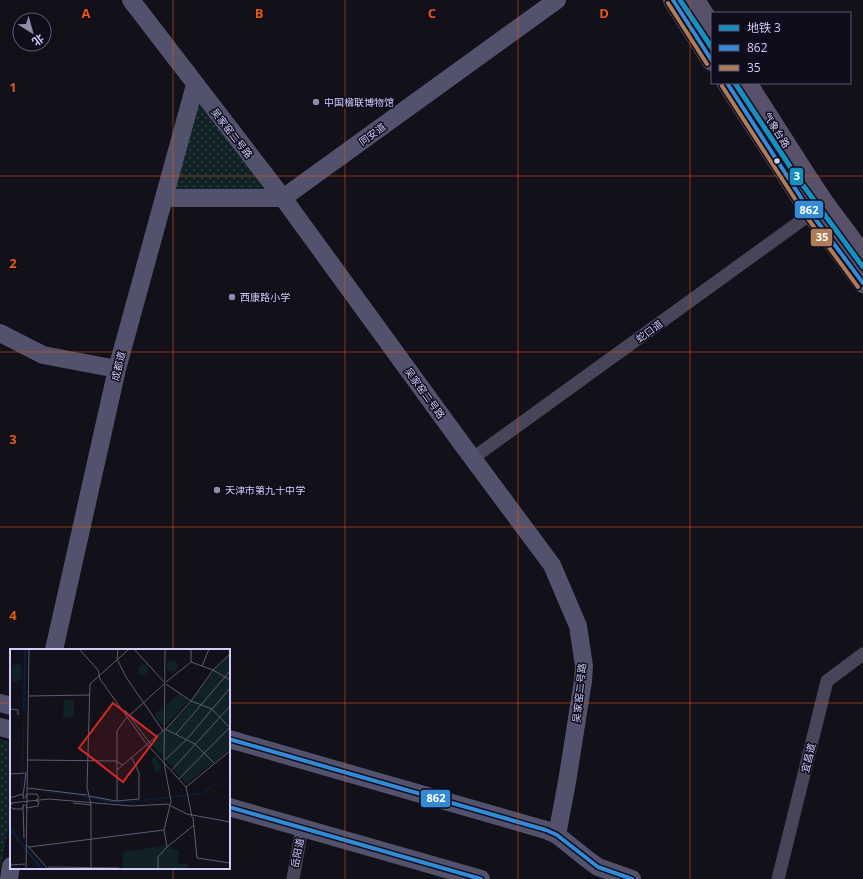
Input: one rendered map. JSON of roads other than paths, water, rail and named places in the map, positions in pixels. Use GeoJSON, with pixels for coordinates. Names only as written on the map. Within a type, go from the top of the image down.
{"type":"FeatureCollection","features":[{"type":"Feature","properties":{"kind":"main road"},"geometry":{"type":"LineString","coordinates":[[672,0],[711,59]]}},
{"type":"Feature","properties":{"kind":"main road"},"geometry":{"type":"LineString","coordinates":[[695,0],[711,25]]}},
{"type":"Feature","properties":{"kind":"main road","name":"气象台路"},"geometry":{"type":"LineString","coordinates":[[727,84],[818,208],[863,283]]}},
{"type":"Feature","properties":{"kind":"main road","name":"气象台路"},"geometry":{"type":"LineString","coordinates":[[748,84],[807,177],[818,208],[863,255]]}},
{"type":"Feature","properties":{"kind":"street","name":"吴家窑二号路"},"geometry":{"type":"LineString","coordinates":[[131,0],[283,198],[552,565],[578,626],[584,666],[583,681],[557,835]]}},
{"type":"Feature","properties":{"kind":"street","name":"同安道"},"geometry":{"type":"LineString","coordinates":[[283,198],[557,0]]}},
{"type":"Feature","properties":{"kind":"street","name":"成都道"},"geometry":{"type":"LineString","coordinates":[[54,649],[117,369],[195,85]]}},
{"type":"Feature","properties":{"kind":"street"},"geometry":{"type":"LineString","coordinates":[[164,198],[283,198]]}},
{"type":"Feature","properties":{"kind":"street","name":"蛇口道"},"geometry":{"type":"LineString","coordinates":[[473,458],[818,208]]}},
{"type":"Feature","properties":{"kind":"street"},"geometry":{"type":"LineString","coordinates":[[0,333],[43,355],[117,369]]}},
{"type":"Feature","properties":{"kind":"street","name":"宜昌道"},"geometry":{"type":"LineString","coordinates":[[778,879],[828,681],[863,654]]}},
{"type":"Feature","properties":{"kind":"street"},"geometry":{"type":"LineString","coordinates":[[0,703],[10,706]]}},
{"type":"Feature","properties":{"kind":"street"},"geometry":{"type":"LineString","coordinates":[[0,727],[10,730]]}},
{"type":"Feature","properties":{"kind":"street"},"geometry":{"type":"LineString","coordinates":[[230,739],[532,826],[557,835],[598,867],[632,879]]}},
{"type":"Feature","properties":{"kind":"street"},"geometry":{"type":"LineString","coordinates":[[230,807],[481,879]]}},
{"type":"Feature","properties":{"kind":"street","name":"岳阳道"},"geometry":{"type":"LineString","coordinates":[[292,879],[302,828]]}},
{"type":"Feature","properties":{"kind":"street"},"geometry":{"type":"LineString","coordinates":[[9,879],[11,869]]}},
{"type":"Feature","properties":{"kind":"metro line","name":"3"},"geometry":{"type":"LineString","coordinates":[[680,0],[711,46]]}},
{"type":"Feature","properties":{"kind":"metro line","name":"3"},"geometry":{"type":"LineString","coordinates":[[736,84],[797,177],[863,267]]}},
{"type":"Feature","properties":{"kind":"place","name":"中国楹联博物馆"},"geometry":{"type":"Point","coordinates":[316,102]}},
{"type":"Feature","properties":{"kind":"place","name":"西康路小学"},"geometry":{"type":"Point","coordinates":[232,297]}},
{"type":"Feature","properties":{"kind":"place","name":"天津市第九十中学"},"geometry":{"type":"Point","coordinates":[217,490]}}]}
